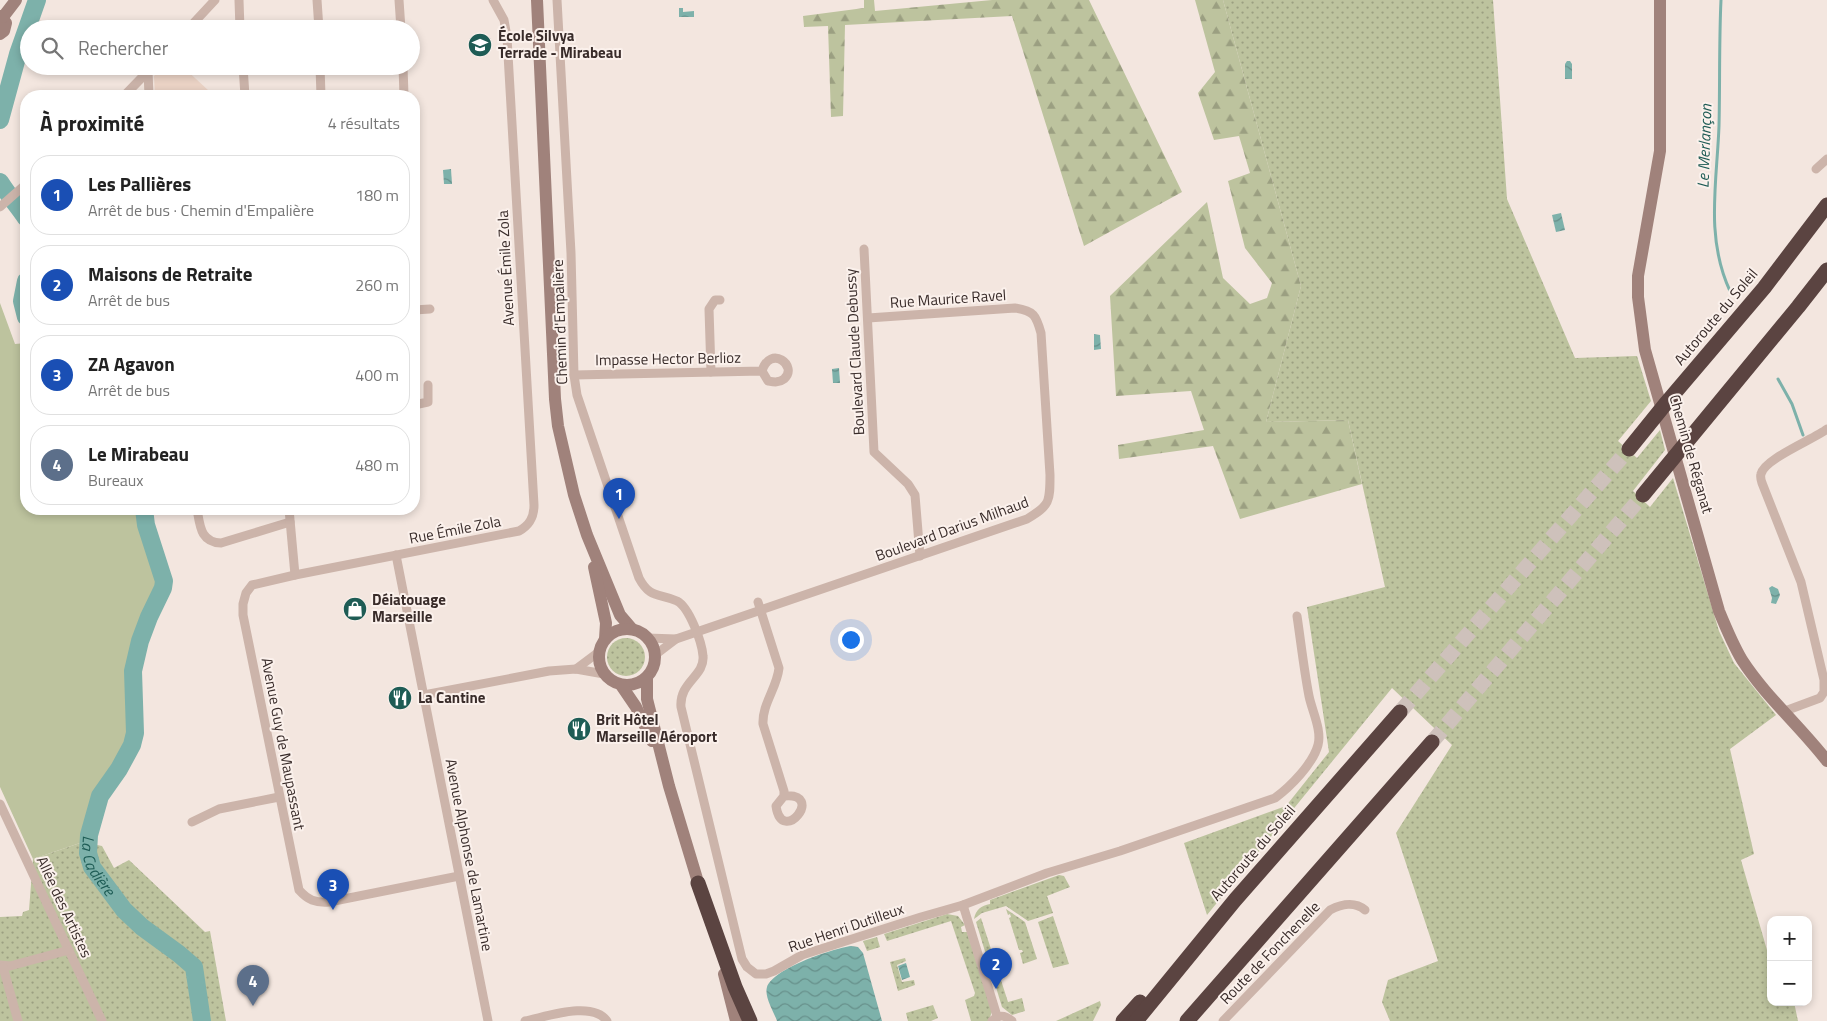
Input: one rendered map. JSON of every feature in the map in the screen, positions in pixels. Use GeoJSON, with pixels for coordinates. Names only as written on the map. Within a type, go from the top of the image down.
{"type":"FeatureCollection","features":[{"type":"Feature","properties":{"kind":"highway","name":"Autoroute du Soleil"},"geometry":{"type":"LineString","coordinates":[[1629,449],[1764,288],[1827,205]]}},
{"type":"Feature","properties":{"kind":"highway"},"geometry":{"type":"LineString","coordinates":[[1643,496],[1827,270]]}},
{"type":"Feature","properties":{"kind":"highway","name":"Autoroute du Soleil"},"geometry":{"type":"LineString","coordinates":[[1136,1021],[1235,900],[1400,712]]}},
{"type":"Feature","properties":{"kind":"highway"},"geometry":{"type":"LineString","coordinates":[[1187,1021],[1432,742]]}},
{"type":"Feature","properties":{"kind":"highway"},"geometry":{"type":"LineString","coordinates":[[698,883],[735,987],[750,1021]]}},
{"type":"Feature","properties":{"kind":"highway"},"geometry":{"type":"LineString","coordinates":[[1123,1021],[1235,900]]}},
{"type":"Feature","properties":{"kind":"main road"},"geometry":{"type":"LineString","coordinates":[[0,34],[6,27],[1,16],[16,0]]}},
{"type":"Feature","properties":{"kind":"main road"},"geometry":{"type":"LineString","coordinates":[[537,0],[555,399],[558,426],[574,495],[587,535],[620,615],[632,630]]}},
{"type":"Feature","properties":{"kind":"main road","name":"Chemin de Réganat"},"geometry":{"type":"LineString","coordinates":[[1660,0],[1660,151],[1641,259],[1638,288],[1645,350],[1719,611],[1732,642],[1749,669],[1827,761]]}},
{"type":"Feature","properties":{"kind":"main road"},"geometry":{"type":"LineString","coordinates":[[587,535],[606,623],[606,638],[600,651],[600,666],[604,674],[620,684],[630,685],[647,677]]}},
{"type":"Feature","properties":{"kind":"main road"},"geometry":{"type":"LineString","coordinates":[[606,638],[618,630],[632,630],[640,632],[647,638],[654,649],[654,663],[647,677],[647,699],[736,1017]]}},
{"type":"Feature","properties":{"kind":"main road"},"geometry":{"type":"LineString","coordinates":[[620,684],[643,721],[670,786]]}},
{"type":"Feature","properties":{"kind":"street"},"geometry":{"type":"LineString","coordinates":[[196,20],[214,0]]}},
{"type":"Feature","properties":{"kind":"street"},"geometry":{"type":"LineString","coordinates":[[239,0],[240,20]]}},
{"type":"Feature","properties":{"kind":"street"},"geometry":{"type":"LineString","coordinates":[[317,0],[318,20]]}},
{"type":"Feature","properties":{"kind":"street"},"geometry":{"type":"LineString","coordinates":[[399,0],[400,20]]}},
{"type":"Feature","properties":{"kind":"street","name":"Avenue Émile Zola"},"geometry":{"type":"LineString","coordinates":[[493,0],[501,11],[507,37],[534,505],[532,518],[527,526],[519,531]]}},
{"type":"Feature","properties":{"kind":"street","name":"Chemin d'Empalière"},"geometry":{"type":"LineString","coordinates":[[557,0],[571,253],[574,375],[577,395],[639,578],[648,592],[682,604],[696,632]]}},
{"type":"Feature","properties":{"kind":"street"},"geometry":{"type":"LineString","coordinates":[[130,90],[145,75]]}},
{"type":"Feature","properties":{"kind":"street"},"geometry":{"type":"LineString","coordinates":[[150,90],[151,75]]}},
{"type":"Feature","properties":{"kind":"street"},"geometry":{"type":"LineString","coordinates":[[244,75],[245,90]]}},
{"type":"Feature","properties":{"kind":"street"},"geometry":{"type":"LineString","coordinates":[[320,75],[321,90]]}},
{"type":"Feature","properties":{"kind":"street"},"geometry":{"type":"LineString","coordinates":[[403,75],[404,90]]}},
{"type":"Feature","properties":{"kind":"street"},"geometry":{"type":"LineString","coordinates":[[1816,169],[1827,159]]}},
{"type":"Feature","properties":{"kind":"street"},"geometry":{"type":"LineString","coordinates":[[2,206],[20,189]]}},
{"type":"Feature","properties":{"kind":"street","name":"Boulevard Claude Debussy"},"geometry":{"type":"LineString","coordinates":[[864,249],[874,452],[908,484],[915,495],[920,556]]}},
{"type":"Feature","properties":{"kind":"street"},"geometry":{"type":"LineString","coordinates":[[711,372],[710,309],[711,304],[715,300],[720,300]]}},
{"type":"Feature","properties":{"kind":"street","name":"Rue Maurice Ravel"},"geometry":{"type":"LineString","coordinates":[[868,318],[1015,308],[1029,310]]}},
{"type":"Feature","properties":{"kind":"street"},"geometry":{"type":"LineString","coordinates":[[420,310],[430,309]]}},
{"type":"Feature","properties":{"kind":"street","name":"Boulevard Darius Milhaud"},"geometry":{"type":"LineString","coordinates":[[655,655],[676,639],[759,606],[920,556],[1027,519],[1041,510],[1050,498],[1050,466],[1041,333],[1037,319],[1029,310]]}},
{"type":"Feature","properties":{"kind":"street","name":"Impasse Hector Berlioz"},"geometry":{"type":"LineString","coordinates":[[574,375],[762,371]]}},
{"type":"Feature","properties":{"kind":"street"},"geometry":{"type":"LineString","coordinates":[[420,404],[428,402],[428,385]]}},
{"type":"Feature","properties":{"kind":"street"},"geometry":{"type":"LineString","coordinates":[[1784,711],[1820,698],[1824,692],[1824,680],[1801,582],[1762,483],[1761,474],[1766,467],[1794,447],[1827,429]]}},
{"type":"Feature","properties":{"kind":"street"},"geometry":{"type":"LineString","coordinates":[[198,515],[202,530],[207,539],[212,543],[221,544],[290,522]]}},
{"type":"Feature","properties":{"kind":"street"},"geometry":{"type":"LineString","coordinates":[[289,515],[295,575]]}},
{"type":"Feature","properties":{"kind":"street","name":"Rue Émile Zola"},"geometry":{"type":"LineString","coordinates":[[396,556],[519,531]]}},
{"type":"Feature","properties":{"kind":"street"},"geometry":{"type":"LineString","coordinates":[[396,556],[424,695],[549,671],[576,669],[604,674]]}},
{"type":"Feature","properties":{"kind":"street","name":"Avenue Guy de Maupassant"},"geometry":{"type":"LineString","coordinates":[[396,556],[295,575],[252,586],[246,593],[243,615],[298,890],[306,898],[317,902],[329,902],[459,876]]}},
{"type":"Feature","properties":{"kind":"street"},"geometry":{"type":"LineString","coordinates":[[759,606],[779,668],[778,677],[764,709],[763,724],[784,796]]}},
{"type":"Feature","properties":{"kind":"street","name":"Rue Henri Dutilleux"},"geometry":{"type":"LineString","coordinates":[[696,632],[703,656],[703,664],[683,691],[681,707],[742,959],[756,974],[766,974],[802,955],[963,905],[1046,873],[1269,802],[1289,788],[1315,755],[1319,743],[1318,730],[1309,698],[1297,616]]}},
{"type":"Feature","properties":{"kind":"street","name":"Boulevard Darius Milhaud"},"geometry":{"type":"LineString","coordinates":[[647,638],[676,639]]}},
{"type":"Feature","properties":{"kind":"street"},"geometry":{"type":"LineString","coordinates":[[576,669],[600,651]]}},
{"type":"Feature","properties":{"kind":"street","name":"Avenue Alphonse de Lamartine"},"geometry":{"type":"LineString","coordinates":[[424,695],[488,1021]]}},
{"type":"Feature","properties":{"kind":"street"},"geometry":{"type":"LineString","coordinates":[[192,822],[219,809],[279,797]]}},
{"type":"Feature","properties":{"kind":"street","name":"Allée des Artistes"},"geometry":{"type":"LineString","coordinates":[[0,804],[102,1021]]}},
{"type":"Feature","properties":{"kind":"street","name":"Route de Fonchenelle"},"geometry":{"type":"LineString","coordinates":[[1223,1021],[1330,910],[1351,904],[1359,905],[1365,910]]}},
{"type":"Feature","properties":{"kind":"street"},"geometry":{"type":"LineString","coordinates":[[963,905],[995,1019],[1006,1017],[1012,1021]]}},
{"type":"Feature","properties":{"kind":"street"},"geometry":{"type":"LineString","coordinates":[[18,1021],[2,966],[10,966],[69,950]]}},
{"type":"Feature","properties":{"kind":"street"},"geometry":{"type":"LineString","coordinates":[[525,1021],[586,1010],[600,1014],[607,1021]]}},
{"type":"Feature","properties":{"kind":"green space"},"geometry":{"type":"Polygon","coordinates":[[[864,0],[874,0],[875,11],[992,0],[1089,0],[1182,192],[1084,246],[1012,16],[845,25],[843,116],[831,117],[828,26],[804,27],[803,16],[864,8],[864,0]]]}},
{"type":"Feature","properties":{"kind":"green space"},"geometry":{"type":"Polygon","coordinates":[[[1195,0],[1223,0],[1301,286],[1266,422],[1348,420],[1362,484],[1240,519],[1213,446],[1119,459],[1118,445],[1204,430],[1191,391],[1116,396],[1110,296],[1207,202],[1223,278],[1250,304],[1267,298],[1272,283],[1245,248],[1228,181],[1250,173],[1239,136],[1214,140],[1198,93],[1215,72],[1195,0]]]}},
{"type":"Feature","properties":{"kind":"green space"},"geometry":{"type":"Polygon","coordinates":[[[1223,0],[1493,0],[1507,199],[1575,358],[1637,356],[1651,401],[1618,441],[1637,458],[1660,430],[1665,450],[1633,491],[1650,507],[1673,478],[1719,631],[1734,663],[1776,715],[1730,749],[1754,854],[1741,860],[1767,950],[1767,1006],[1795,1006],[1798,1021],[1390,1021],[1382,1002],[1388,980],[1438,961],[1396,833],[1452,745],[1392,688],[1207,915],[1184,843],[1286,806],[1329,752],[1307,607],[1385,587],[1348,420],[1266,422],[1301,286],[1223,0]]]}},
{"type":"Feature","properties":{"kind":"green space"},"geometry":{"type":"Polygon","coordinates":[[[0,303],[15,344],[20,344],[20,515],[143,515],[161,582],[139,639],[130,671],[132,735],[129,745],[98,794],[83,842],[33,859],[0,787],[0,303]]]}},
{"type":"Feature","properties":{"kind":"green space"},"geometry":{"type":"Polygon","coordinates":[[[626,638],[639,644],[645,657],[639,670],[626,676],[613,670],[607,657],[613,644],[626,638]]]}},
{"type":"Feature","properties":{"kind":"green space"},"geometry":{"type":"Polygon","coordinates":[[[83,842],[102,846],[114,868],[129,860],[205,932],[210,931],[226,1021],[0,1021],[0,917],[22,916],[23,912],[29,910],[33,859],[83,842]]]}},
{"type":"Feature","properties":{"kind":"green space"},"geometry":{"type":"Polygon","coordinates":[[[1059,875],[1064,876],[1070,887],[1047,896],[1053,913],[1028,921],[1006,906],[982,913],[974,919],[978,910],[990,904],[990,900],[1059,875]]]}},
{"type":"Feature","properties":{"kind":"green space"},"geometry":{"type":"Polygon","coordinates":[[[1006,909],[1025,922],[1037,959],[1023,964],[1020,953],[1023,952],[1019,950],[1009,918],[1011,917],[1006,909]]]}},
{"type":"Feature","properties":{"kind":"green space"},"geometry":{"type":"Polygon","coordinates":[[[947,914],[958,916],[965,925],[961,927],[962,932],[967,932],[992,1011],[989,1021],[971,1021],[965,1000],[974,996],[975,993],[951,921],[887,941],[884,934],[947,914]]]}},
{"type":"Feature","properties":{"kind":"green space"},"geometry":{"type":"Polygon","coordinates":[[[1053,916],[1069,964],[1053,968],[1038,922],[1053,916]]]}},
{"type":"Feature","properties":{"kind":"green space"},"geometry":{"type":"Polygon","coordinates":[[[981,918],[1008,1002],[1022,998],[1025,1011],[1012,1015],[1002,1007],[976,922],[981,918]]]}},
{"type":"Feature","properties":{"kind":"green space"},"geometry":{"type":"Polygon","coordinates":[[[877,937],[880,947],[867,951],[863,941],[877,937]]]}},
{"type":"Feature","properties":{"kind":"green space"},"geometry":{"type":"Polygon","coordinates":[[[905,958],[906,961],[897,965],[902,982],[914,980],[915,985],[898,991],[890,962],[905,958]]]}},
{"type":"Feature","properties":{"kind":"green space"},"geometry":{"type":"Polygon","coordinates":[[[1100,1001],[1101,1005],[1093,1021],[1056,1021],[1100,1001]]]}},
{"type":"Feature","properties":{"kind":"green space"},"geometry":{"type":"Polygon","coordinates":[[[933,1005],[938,1018],[931,1021],[908,1021],[906,1013],[933,1005]]]}},
{"type":"Feature","properties":{"kind":"shaded area"},"geometry":{"type":"Polygon","coordinates":[[[192,75],[208,90],[155,90],[154,76],[192,75]]]}},
{"type":"Feature","properties":{"kind":"water"},"geometry":{"type":"Polygon","coordinates":[[[679,8],[683,8],[683,12],[694,11],[694,17],[679,17],[679,8]]]}},
{"type":"Feature","properties":{"kind":"water"},"geometry":{"type":"Polygon","coordinates":[[[1567,61],[1570,61],[1572,64],[1572,79],[1565,79],[1565,64],[1567,61]]]}},
{"type":"Feature","properties":{"kind":"water"},"geometry":{"type":"Polygon","coordinates":[[[451,169],[452,184],[444,184],[443,170],[451,169]]]}},
{"type":"Feature","properties":{"kind":"water"},"geometry":{"type":"Polygon","coordinates":[[[1561,213],[1565,230],[1556,232],[1552,215],[1561,213]]]}},
{"type":"Feature","properties":{"kind":"water"},"geometry":{"type":"Polygon","coordinates":[[[1094,334],[1100,335],[1101,349],[1094,350],[1094,334]]]}},
{"type":"Feature","properties":{"kind":"water"},"geometry":{"type":"Polygon","coordinates":[[[839,368],[840,383],[833,383],[832,369],[839,368]]]}},
{"type":"Feature","properties":{"kind":"water"},"geometry":{"type":"Polygon","coordinates":[[[1772,586],[1778,589],[1780,595],[1776,604],[1771,603],[1772,598],[1769,588],[1772,586]]]}},
{"type":"Feature","properties":{"kind":"water"},"geometry":{"type":"Polygon","coordinates":[[[851,946],[858,947],[863,953],[882,1021],[777,1021],[766,991],[772,980],[780,973],[804,960],[851,946]]]}},
{"type":"Feature","properties":{"kind":"water"},"geometry":{"type":"Polygon","coordinates":[[[906,963],[910,977],[902,980],[898,966],[906,963]]]}},
{"type":"Feature","properties":{"kind":"waterway","name":"La Cadière"},"geometry":{"type":"LineString","coordinates":[[30,20],[37,0]]}},
{"type":"Feature","properties":{"kind":"waterway","name":"Le Merlançon"},"geometry":{"type":"LineString","coordinates":[[1721,0],[1719,126],[1714,209],[1717,250],[1722,271],[1730,291]]}},
{"type":"Feature","properties":{"kind":"waterway","name":"La Cadière"},"geometry":{"type":"LineString","coordinates":[[0,120],[20,48]]}},
{"type":"Feature","properties":{"kind":"waterway","name":"La Cadière"},"geometry":{"type":"LineString","coordinates":[[0,182],[20,210]]}},
{"type":"Feature","properties":{"kind":"waterway","name":"Le Merlançon"},"geometry":{"type":"LineString","coordinates":[[1778,379],[1792,404],[1803,435]]}},
{"type":"Feature","properties":{"kind":"waterway","name":"La Cadière"},"geometry":{"type":"LineString","coordinates":[[145,515],[146,525],[164,581],[163,588],[140,641],[133,671],[135,733],[132,745],[119,769],[100,796],[89,835],[88,853],[92,867],[124,910],[142,927],[194,967],[202,1021]]}},
{"type":"Feature","properties":{"kind":"tunnel"},"geometry":{"type":"LineString","coordinates":[[1400,712],[1629,449]]}},
{"type":"Feature","properties":{"kind":"tunnel"},"geometry":{"type":"LineString","coordinates":[[1432,742],[1643,495]]}},
{"type":"Feature","properties":{"kind":"place","name":"École Silvya Terrade - Mirabeau"},"geometry":{"type":"Point","coordinates":[480,45]}},
{"type":"Feature","properties":{"kind":"place","name":"Les Pallières"},"geometry":{"type":"Point","coordinates":[619,519]}},
{"type":"Feature","properties":{"kind":"place","name":"Déiatouage Marseille"},"geometry":{"type":"Point","coordinates":[355,609]}},
{"type":"Feature","properties":{"kind":"place","name":"La Cantine"},"geometry":{"type":"Point","coordinates":[400,698]}},
{"type":"Feature","properties":{"kind":"place","name":"Brit Hôtel Marseille Aéroport"},"geometry":{"type":"Point","coordinates":[579,729]}},
{"type":"Feature","properties":{"kind":"place","name":"ZA Agavon"},"geometry":{"type":"Point","coordinates":[333,910]}},
{"type":"Feature","properties":{"kind":"place","name":"Maisons de Retraite"},"geometry":{"type":"Point","coordinates":[996,989]}},
{"type":"Feature","properties":{"kind":"place","name":"Le Mirabeau"},"geometry":{"type":"Point","coordinates":[253,1006]}}]}
